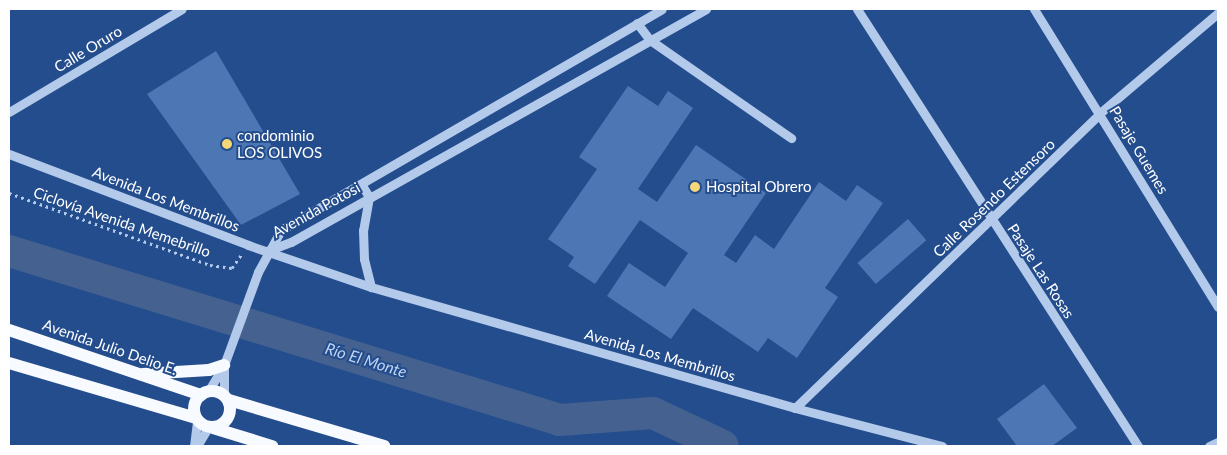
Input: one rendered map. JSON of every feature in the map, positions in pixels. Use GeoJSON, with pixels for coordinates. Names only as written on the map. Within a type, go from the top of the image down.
{"type":"FeatureCollection","features":[{"type":"Feature","properties":{"kind":"main road","name":"Avenida Julio Delio E."},"geometry":{"type":"LineString","coordinates":[[9,330],[140,374],[226,397]]}},
{"type":"Feature","properties":{"kind":"main road"},"geometry":{"type":"LineString","coordinates":[[9,363],[272,446]]}},
{"type":"Feature","properties":{"kind":"main road"},"geometry":{"type":"LineString","coordinates":[[140,374],[208,370],[225,363]]}},
{"type":"Feature","properties":{"kind":"main road"},"geometry":{"type":"LineString","coordinates":[[204,424],[194,405],[205,392]]}},
{"type":"Feature","properties":{"kind":"main road"},"geometry":{"type":"LineString","coordinates":[[204,424],[228,419],[226,397],[384,446]]}},
{"type":"Feature","properties":{"kind":"street","name":"Calle Oruro"},"geometry":{"type":"LineString","coordinates":[[9,112],[182,9]]}},
{"type":"Feature","properties":{"kind":"street","name":"Avenida Potosi"},"geometry":{"type":"LineString","coordinates":[[267,251],[281,230],[662,9]]}},
{"type":"Feature","properties":{"kind":"street","name":"Avenida Potosi"},"geometry":{"type":"LineString","coordinates":[[267,251],[291,242],[706,9]]}},
{"type":"Feature","properties":{"kind":"street","name":"Pasaje Las Rosas"},"geometry":{"type":"LineString","coordinates":[[857,9],[1138,446]]}},
{"type":"Feature","properties":{"kind":"street","name":"Pasaje Guemes"},"geometry":{"type":"LineString","coordinates":[[1034,9],[1100,113],[1218,307]]}},
{"type":"Feature","properties":{"kind":"street","name":"Calle Rosendo Estensoro"},"geometry":{"type":"LineString","coordinates":[[795,408],[992,220],[1100,113],[1218,13]]}},
{"type":"Feature","properties":{"kind":"street"},"geometry":{"type":"LineString","coordinates":[[638,23],[650,40],[791,138]]}},
{"type":"Feature","properties":{"kind":"street","name":"Avenida Los Membrillos"},"geometry":{"type":"LineString","coordinates":[[9,154],[248,245],[371,287],[795,408],[942,446]]}},
{"type":"Feature","properties":{"kind":"street"},"geometry":{"type":"LineString","coordinates":[[361,184],[369,197],[363,230],[364,259],[371,287]]}},
{"type":"Feature","properties":{"kind":"street"},"geometry":{"type":"LineString","coordinates":[[205,392],[225,363],[267,251]]}},
{"type":"Feature","properties":{"kind":"street"},"geometry":{"type":"LineString","coordinates":[[225,363],[226,397]]}},
{"type":"Feature","properties":{"kind":"street"},"geometry":{"type":"LineString","coordinates":[[196,446],[204,424]]}},
{"type":"Feature","properties":{"kind":"street"},"geometry":{"type":"LineString","coordinates":[[1208,446],[1218,442]]}},
{"type":"Feature","properties":{"kind":"path","name":"Ciclovía Avenida Memebrillo"},"geometry":{"type":"LineString","coordinates":[[9,193],[210,265],[232,268],[248,245]]}},
{"type":"Feature","properties":{"kind":"building","name":"condominio LOS OLIVOS"},"geometry":{"type":"Polygon","coordinates":[[[216,51],[300,194],[241,225],[147,94],[216,51]]]}},
{"type":"Feature","properties":{"kind":"building"},"geometry":{"type":"Polygon","coordinates":[[[628,86],[658,106],[668,91],[693,108],[638,189],[657,202],[696,145],[766,193],[724,255],[736,263],[755,235],[774,249],[819,182],[846,201],[857,185],[883,203],[825,288],[838,297],[797,358],[768,338],[758,352],[693,308],[671,339],[607,296],[629,263],[665,287],[688,253],[640,220],[595,284],[568,266],[574,257],[548,239],[597,169],[579,157],[628,86]]]}},
{"type":"Feature","properties":{"kind":"building"},"geometry":{"type":"Polygon","coordinates":[[[908,219],[926,240],[876,284],[857,263],[908,219]]]}},
{"type":"Feature","properties":{"kind":"building"},"geometry":{"type":"Polygon","coordinates":[[[1044,384],[1077,428],[1052,446],[1017,446],[997,419],[1044,384]]]}},
{"type":"Feature","properties":{"kind":"waterway","name":"Río El Monte"},"geometry":{"type":"LineString","coordinates":[[9,251],[560,420],[653,413],[723,446]]}},
{"type":"Feature","properties":{"kind":"place","name":"condominio LOS OLIVOS"},"geometry":{"type":"Point","coordinates":[227,144]}},
{"type":"Feature","properties":{"kind":"place","name":"Hospital Obrero"},"geometry":{"type":"Point","coordinates":[695,187]}}]}
